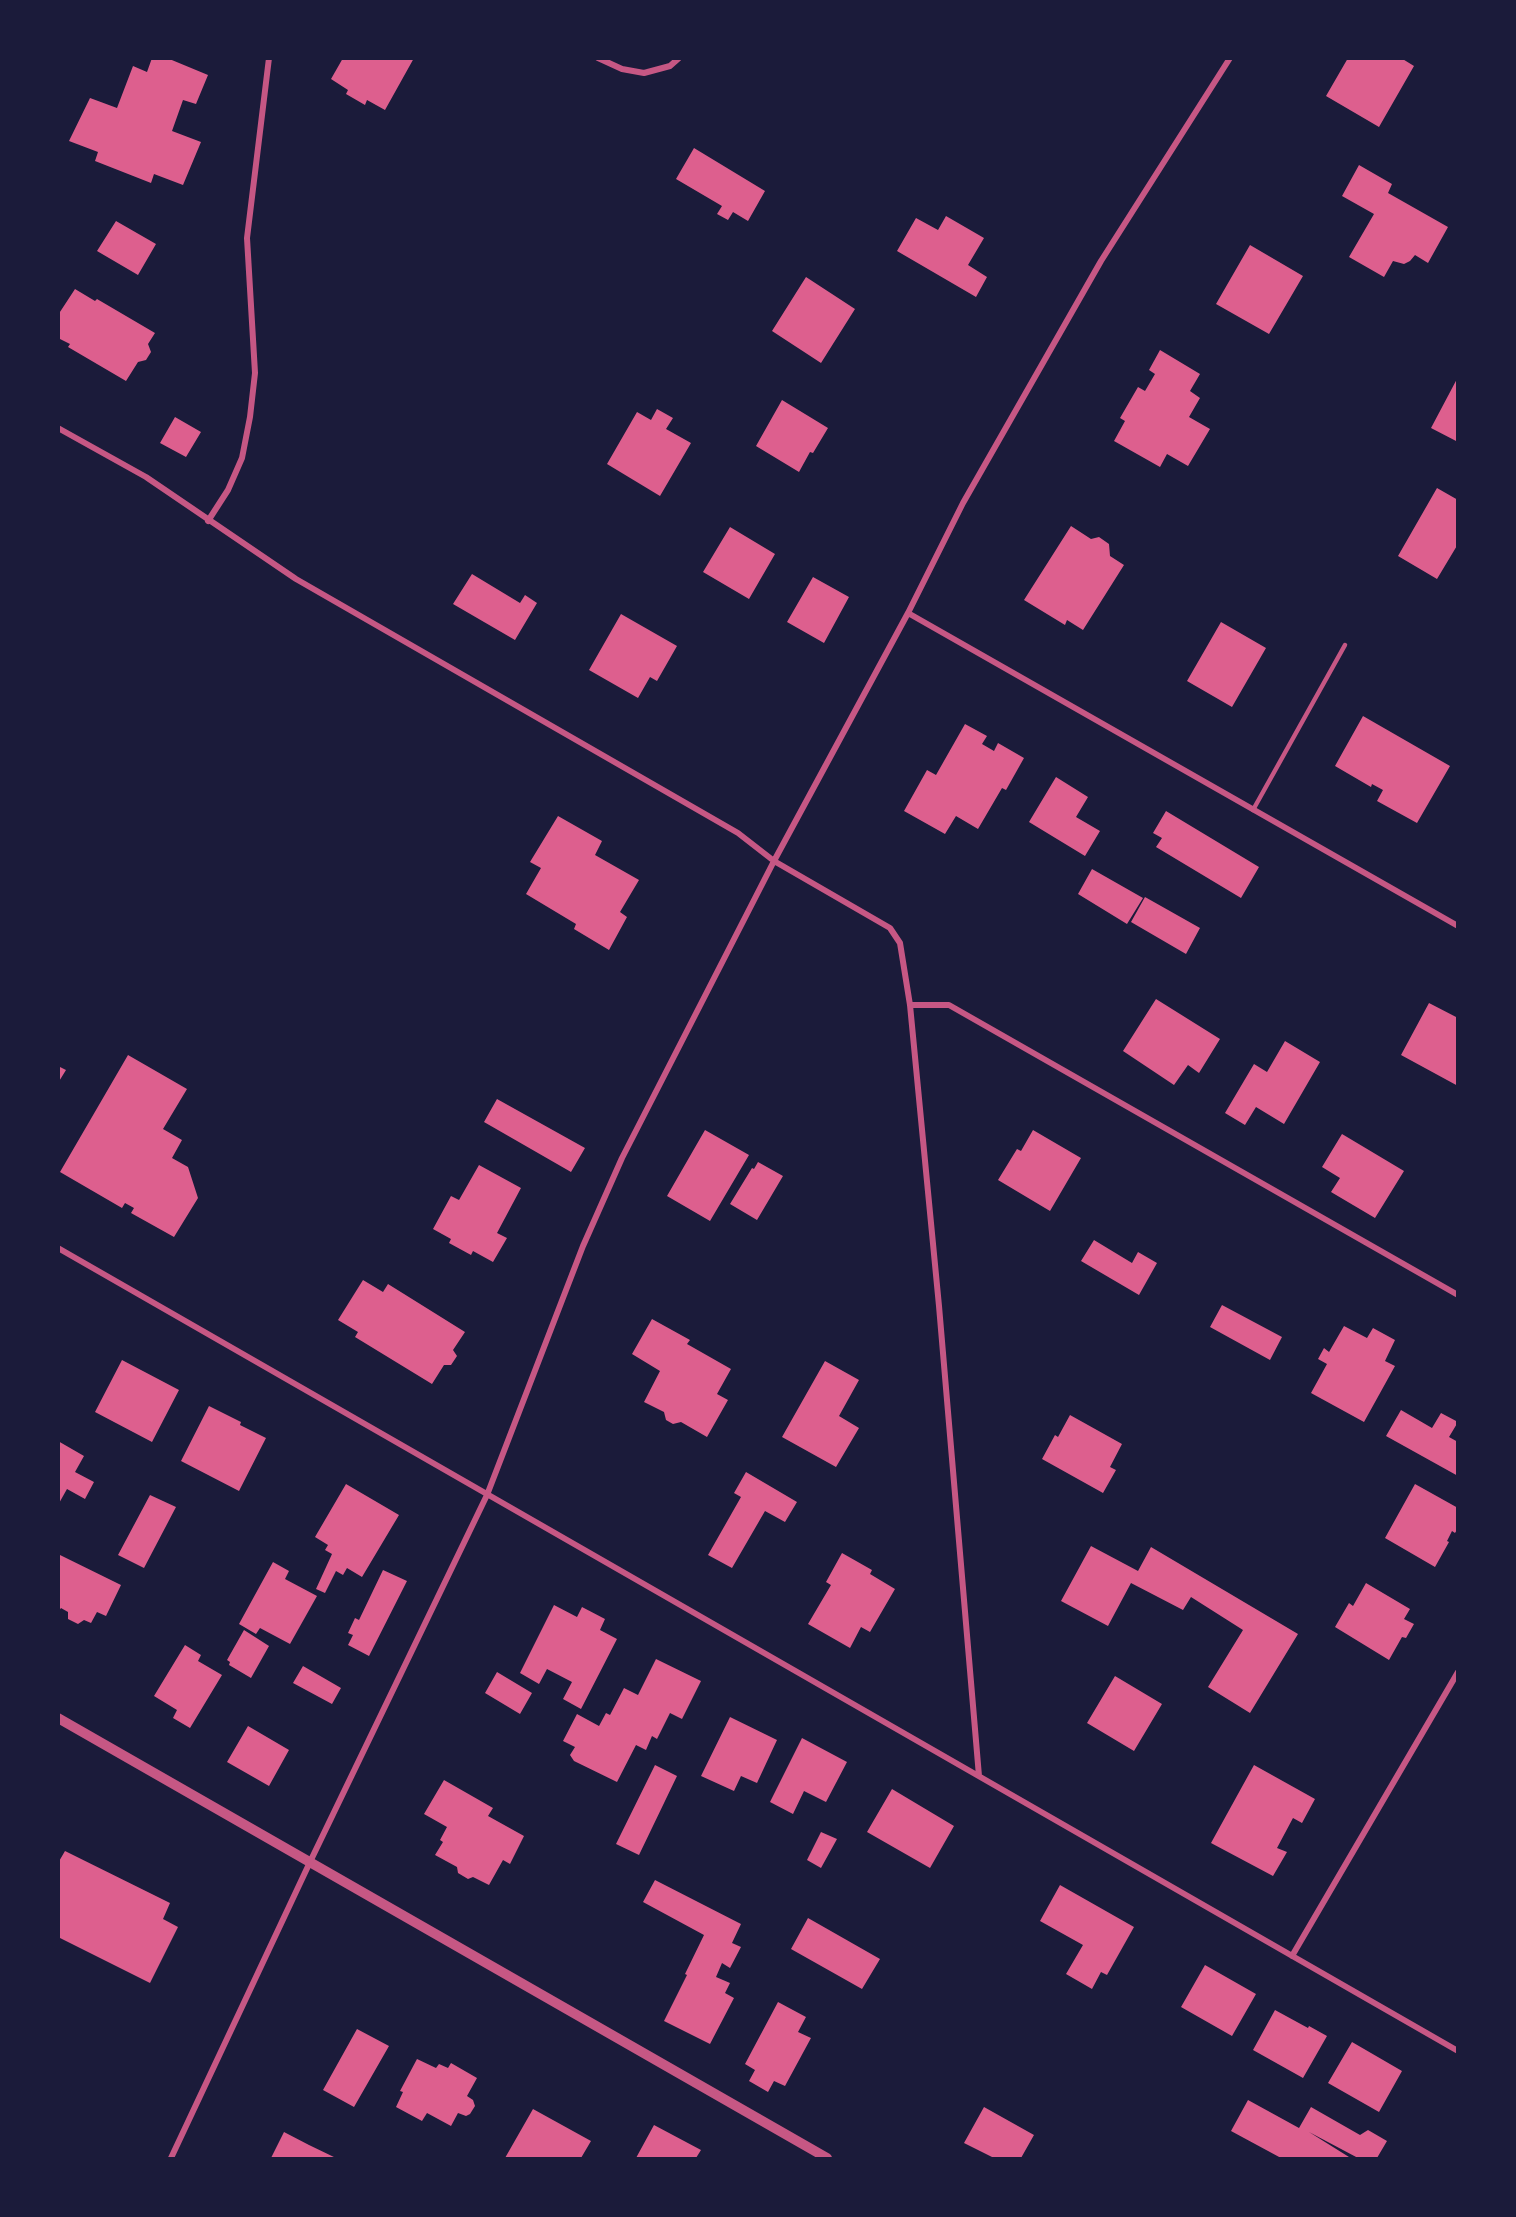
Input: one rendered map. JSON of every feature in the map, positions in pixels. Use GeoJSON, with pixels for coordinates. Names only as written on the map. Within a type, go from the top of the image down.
{"type":"FeatureCollection","features":[{"type":"Feature","properties":{"kind":"street"},"geometry":{"type":"LineString","coordinates":[[208,521],[228,490],[242,458],[250,417],[255,374],[247,238],[269,58]]}},
{"type":"Feature","properties":{"kind":"street"},"geometry":{"type":"LineString","coordinates":[[598,58],[622,69],[644,73],[670,66],[679,58]]}},
{"type":"Feature","properties":{"kind":"street"},"geometry":{"type":"LineString","coordinates":[[171,2158],[310,1862],[487,1495],[583,1246],[618,1168],[774,861],[908,613],[963,503],[1096,271],[1230,58]]}},
{"type":"Feature","properties":{"kind":"street"},"geometry":{"type":"LineString","coordinates":[[58,428],[146,477],[296,579],[738,833],[774,861],[890,928],[900,943],[910,1005],[940,1317],[979,1776]]}},
{"type":"Feature","properties":{"kind":"street"},"geometry":{"type":"LineString","coordinates":[[908,613],[1458,926]]}},
{"type":"Feature","properties":{"kind":"street"},"geometry":{"type":"LineString","coordinates":[[910,1005],[949,1005],[1458,1295]]}},
{"type":"Feature","properties":{"kind":"street"},"geometry":{"type":"LineString","coordinates":[[58,1248],[1458,2051]]}},
{"type":"Feature","properties":{"kind":"street"},"geometry":{"type":"LineString","coordinates":[[1292,1956],[1458,1672]]}},
{"type":"Feature","properties":{"kind":"street"},"geometry":{"type":"LineString","coordinates":[[58,1718],[827,2158]]}},
{"type":"Feature","properties":{"kind":"lane"},"geometry":{"type":"LineString","coordinates":[[1252,810],[1345,645]]}},
{"type":"Feature","properties":{"kind":"building"},"geometry":{"type":"Polygon","coordinates":[[[152,58],[167,58],[208,75],[196,104],[183,100],[172,131],[201,142],[183,185],[154,174],[151,183],[95,161],[98,152],[69,141],[90,98],[117,108],[133,66],[147,72],[152,58]]]}},
{"type":"Feature","properties":{"kind":"building"},"geometry":{"type":"Polygon","coordinates":[[[343,58],[414,58],[385,110],[367,100],[365,105],[346,94],[348,90],[331,79],[343,58]]]}},
{"type":"Feature","properties":{"kind":"building"},"geometry":{"type":"Polygon","coordinates":[[[1348,58],[1401,58],[1414,66],[1379,127],[1326,96],[1348,58]]]}},
{"type":"Feature","properties":{"kind":"building"},"geometry":{"type":"Polygon","coordinates":[[[694,148],[765,191],[748,221],[733,212],[728,220],[717,214],[722,206],[676,179],[694,148]]]}},
{"type":"Feature","properties":{"kind":"building"},"geometry":{"type":"Polygon","coordinates":[[[1359,165],[1392,184],[1388,193],[1448,227],[1428,263],[1415,255],[1404,264],[1393,261],[1384,277],[1349,257],[1374,214],[1342,196],[1359,165]]]}},
{"type":"Feature","properties":{"kind":"building"},"geometry":{"type":"Polygon","coordinates":[[[946,216],[984,238],[968,265],[987,277],[976,297],[897,251],[916,218],[938,230],[946,216]]]}},
{"type":"Feature","properties":{"kind":"building"},"geometry":{"type":"Polygon","coordinates":[[[116,221],[156,244],[138,275],[97,251],[116,221]]]}},
{"type":"Feature","properties":{"kind":"building"},"geometry":{"type":"Polygon","coordinates":[[[1250,245],[1303,276],[1269,334],[1216,304],[1250,245]]]}},
{"type":"Feature","properties":{"kind":"building"},"geometry":{"type":"Polygon","coordinates":[[[806,277],[855,309],[821,363],[772,331],[806,277]]]}},
{"type":"Feature","properties":{"kind":"building"},"geometry":{"type":"Polygon","coordinates":[[[75,289],[95,301],[97,299],[155,333],[148,344],[151,352],[146,360],[138,362],[126,381],[68,347],[70,344],[58,338],[58,315],[75,289]]]}},
{"type":"Feature","properties":{"kind":"building"},"geometry":{"type":"Polygon","coordinates":[[[1160,350],[1200,374],[1190,391],[1200,398],[1189,417],[1210,429],[1188,466],[1167,454],[1160,467],[1114,441],[1125,421],[1120,418],[1138,387],[1145,391],[1155,374],[1149,370],[1160,350]]]}},
{"type":"Feature","properties":{"kind":"building"},"geometry":{"type":"Polygon","coordinates":[[[1458,377],[1458,442],[1431,428],[1458,377]]]}},
{"type":"Feature","properties":{"kind":"building"},"geometry":{"type":"Polygon","coordinates":[[[782,400],[828,428],[813,453],[810,452],[799,472],[756,446],[782,400]]]}},
{"type":"Feature","properties":{"kind":"building"},"geometry":{"type":"Polygon","coordinates":[[[657,409],[673,418],[666,429],[691,443],[660,496],[607,464],[637,412],[651,420],[657,409]]]}},
{"type":"Feature","properties":{"kind":"building"},"geometry":{"type":"Polygon","coordinates":[[[175,417],[201,432],[186,457],[160,443],[175,417]]]}},
{"type":"Feature","properties":{"kind":"building"},"geometry":{"type":"Polygon","coordinates":[[[1437,488],[1458,500],[1458,544],[1437,579],[1398,556],[1437,488]]]}},
{"type":"Feature","properties":{"kind":"building"},"geometry":{"type":"Polygon","coordinates":[[[1071,526],[1091,539],[1099,537],[1109,544],[1110,556],[1124,565],[1083,630],[1067,620],[1065,625],[1024,600],[1071,526]]]}},
{"type":"Feature","properties":{"kind":"building"},"geometry":{"type":"Polygon","coordinates":[[[730,527],[775,554],[749,599],[703,572],[730,527]]]}},
{"type":"Feature","properties":{"kind":"building"},"geometry":{"type":"Polygon","coordinates":[[[472,574],[520,603],[525,595],[537,603],[515,640],[453,604],[472,574]]]}},
{"type":"Feature","properties":{"kind":"building"},"geometry":{"type":"Polygon","coordinates":[[[813,577],[849,597],[824,643],[787,622],[813,577]]]}},
{"type":"Feature","properties":{"kind":"building"},"geometry":{"type":"Polygon","coordinates":[[[621,614],[677,646],[657,681],[650,677],[638,698],[589,670],[621,614]]]}},
{"type":"Feature","properties":{"kind":"building"},"geometry":{"type":"Polygon","coordinates":[[[1221,622],[1266,648],[1232,707],[1187,681],[1221,622]]]}},
{"type":"Feature","properties":{"kind":"building"},"geometry":{"type":"Polygon","coordinates":[[[1363,716],[1450,766],[1417,823],[1377,801],[1383,790],[1372,784],[1371,787],[1335,766],[1363,716]]]}},
{"type":"Feature","properties":{"kind":"building"},"geometry":{"type":"Polygon","coordinates":[[[965,724],[987,736],[982,744],[994,751],[998,743],[1024,758],[1006,790],[1002,788],[978,829],[956,816],[945,834],[904,811],[927,770],[936,775],[965,724]]]}},
{"type":"Feature","properties":{"kind":"building"},"geometry":{"type":"Polygon","coordinates":[[[1056,777],[1088,797],[1076,817],[1100,831],[1085,856],[1029,822],[1056,777]]]}},
{"type":"Feature","properties":{"kind":"building"},"geometry":{"type":"Polygon","coordinates":[[[1166,811],[1259,867],[1241,898],[1156,847],[1162,838],[1153,833],[1166,811]]]}},
{"type":"Feature","properties":{"kind":"building"},"geometry":{"type":"Polygon","coordinates":[[[558,816],[602,841],[595,855],[639,880],[620,912],[627,917],[609,950],[574,929],[576,924],[526,894],[541,868],[530,862],[558,816]]]}},
{"type":"Feature","properties":{"kind":"building"},"geometry":{"type":"Polygon","coordinates":[[[1092,869],[1143,898],[1127,924],[1078,894],[1092,869]]]}},
{"type":"Feature","properties":{"kind":"building"},"geometry":{"type":"Polygon","coordinates":[[[1145,897],[1200,928],[1186,954],[1131,922],[1145,897]]]}},
{"type":"Feature","properties":{"kind":"building"},"geometry":{"type":"Polygon","coordinates":[[[1156,999],[1220,1039],[1199,1073],[1188,1065],[1174,1085],[1123,1051],[1156,999]]]}},
{"type":"Feature","properties":{"kind":"building"},"geometry":{"type":"Polygon","coordinates":[[[1429,1003],[1458,1018],[1458,1086],[1401,1055],[1429,1003]]]}},
{"type":"Feature","properties":{"kind":"building"},"geometry":{"type":"Polygon","coordinates":[[[1285,1041],[1320,1062],[1284,1124],[1256,1107],[1245,1125],[1225,1113],[1254,1064],[1267,1072],[1285,1041]]]}},
{"type":"Feature","properties":{"kind":"building"},"geometry":{"type":"Polygon","coordinates":[[[128,1055],[187,1089],[163,1129],[182,1140],[172,1158],[188,1167],[198,1198],[174,1237],[131,1213],[134,1208],[125,1203],[122,1208],[60,1172],[128,1055]]]}},
{"type":"Feature","properties":{"kind":"building"},"geometry":{"type":"Polygon","coordinates":[[[58,1066],[66,1070],[58,1083],[58,1066]]]}},
{"type":"Feature","properties":{"kind":"building"},"geometry":{"type":"Polygon","coordinates":[[[497,1099],[585,1148],[571,1172],[484,1122],[497,1099]]]}},
{"type":"Feature","properties":{"kind":"building"},"geometry":{"type":"Polygon","coordinates":[[[705,1130],[749,1155],[710,1221],[667,1196],[705,1130]]]}},
{"type":"Feature","properties":{"kind":"building"},"geometry":{"type":"Polygon","coordinates":[[[1033,1130],[1081,1158],[1050,1211],[998,1180],[1017,1149],[1021,1151],[1033,1130]]]}},
{"type":"Feature","properties":{"kind":"building"},"geometry":{"type":"Polygon","coordinates":[[[1342,1134],[1404,1171],[1375,1218],[1331,1192],[1340,1178],[1322,1167],[1342,1134]]]}},
{"type":"Feature","properties":{"kind":"building"},"geometry":{"type":"Polygon","coordinates":[[[758,1162],[783,1176],[757,1220],[730,1204],[758,1162]]]}},
{"type":"Feature","properties":{"kind":"building"},"geometry":{"type":"Polygon","coordinates":[[[479,1165],[521,1188],[497,1233],[507,1238],[493,1262],[473,1251],[471,1255],[449,1243],[451,1239],[433,1229],[451,1196],[459,1200],[479,1165]]]}},
{"type":"Feature","properties":{"kind":"building"},"geometry":{"type":"Polygon","coordinates":[[[1094,1240],[1132,1263],[1138,1252],[1157,1263],[1139,1295],[1081,1261],[1094,1240]]]}},
{"type":"Feature","properties":{"kind":"building"},"geometry":{"type":"Polygon","coordinates":[[[363,1280],[383,1292],[388,1284],[465,1332],[453,1350],[457,1356],[451,1365],[444,1365],[432,1384],[355,1337],[358,1332],[338,1320],[363,1280]]]}},
{"type":"Feature","properties":{"kind":"building"},"geometry":{"type":"Polygon","coordinates":[[[1222,1305],[1282,1337],[1270,1360],[1210,1327],[1222,1305]]]}},
{"type":"Feature","properties":{"kind":"building"},"geometry":{"type":"Polygon","coordinates":[[[652,1319],[690,1340],[687,1344],[731,1369],[717,1394],[728,1400],[707,1437],[681,1422],[673,1424],[666,1420],[664,1412],[644,1402],[660,1371],[632,1354],[652,1319]]]}},
{"type":"Feature","properties":{"kind":"building"},"geometry":{"type":"Polygon","coordinates":[[[1344,1326],[1367,1338],[1373,1328],[1395,1340],[1385,1361],[1395,1366],[1364,1422],[1311,1393],[1327,1364],[1318,1359],[1324,1348],[1329,1352],[1344,1326]]]}},
{"type":"Feature","properties":{"kind":"building"},"geometry":{"type":"Polygon","coordinates":[[[122,1360],[179,1390],[152,1442],[95,1412],[122,1360]]]}},
{"type":"Feature","properties":{"kind":"building"},"geometry":{"type":"Polygon","coordinates":[[[825,1361],[859,1380],[839,1416],[859,1428],[836,1467],[782,1437],[825,1361]]]}},
{"type":"Feature","properties":{"kind":"building"},"geometry":{"type":"Polygon","coordinates":[[[209,1406],[266,1438],[239,1491],[181,1461],[209,1406]]]}},
{"type":"Feature","properties":{"kind":"building"},"geometry":{"type":"Polygon","coordinates":[[[1401,1410],[1432,1428],[1441,1413],[1458,1422],[1449,1437],[1458,1442],[1458,1476],[1386,1436],[1401,1410]]]}},
{"type":"Feature","properties":{"kind":"building"},"geometry":{"type":"Polygon","coordinates":[[[1070,1415],[1122,1444],[1110,1467],[1116,1470],[1103,1493],[1042,1459],[1055,1435],[1058,1437],[1070,1415]]]}},
{"type":"Feature","properties":{"kind":"building"},"geometry":{"type":"Polygon","coordinates":[[[58,1441],[84,1456],[75,1472],[94,1482],[85,1499],[67,1489],[58,1505],[58,1441]]]}},
{"type":"Feature","properties":{"kind":"building"},"geometry":{"type":"Polygon","coordinates":[[[746,1472],[797,1502],[785,1522],[765,1511],[732,1568],[708,1555],[741,1497],[734,1493],[746,1472]]]}},
{"type":"Feature","properties":{"kind":"building"},"geometry":{"type":"Polygon","coordinates":[[[346,1484],[399,1515],[362,1577],[347,1568],[343,1575],[336,1571],[325,1593],[316,1589],[332,1554],[325,1550],[328,1545],[315,1537],[346,1484]]]}},
{"type":"Feature","properties":{"kind":"building"},"geometry":{"type":"Polygon","coordinates":[[[1415,1484],[1458,1508],[1458,1528],[1455,1533],[1452,1531],[1447,1541],[1449,1542],[1435,1567],[1385,1538],[1415,1484]]]}},
{"type":"Feature","properties":{"kind":"building"},"geometry":{"type":"Polygon","coordinates":[[[150,1495],[176,1507],[144,1568],[118,1555],[150,1495]]]}},
{"type":"Feature","properties":{"kind":"building"},"geometry":{"type":"Polygon","coordinates":[[[1091,1546],[1138,1571],[1151,1547],[1298,1634],[1250,1713],[1208,1687],[1243,1630],[1191,1597],[1183,1610],[1131,1583],[1108,1626],[1061,1601],[1091,1546]]]}},
{"type":"Feature","properties":{"kind":"building"},"geometry":{"type":"Polygon","coordinates":[[[842,1553],[872,1570],[870,1574],[895,1589],[870,1632],[861,1627],[850,1648],[808,1624],[831,1585],[826,1582],[842,1553]]]}},
{"type":"Feature","properties":{"kind":"building"},"geometry":{"type":"Polygon","coordinates":[[[60,1555],[121,1585],[106,1616],[97,1612],[91,1623],[84,1620],[78,1624],[68,1619],[68,1612],[61,1608],[58,1612],[60,1555]]]}},
{"type":"Feature","properties":{"kind":"building"},"geometry":{"type":"Polygon","coordinates":[[[273,1562],[289,1571],[285,1579],[317,1596],[290,1644],[260,1628],[256,1634],[239,1624],[273,1562]]]}},
{"type":"Feature","properties":{"kind":"building"},"geometry":{"type":"Polygon","coordinates":[[[383,1570],[407,1581],[369,1656],[348,1645],[353,1635],[348,1633],[355,1618],[359,1620],[383,1570]]]}},
{"type":"Feature","properties":{"kind":"building"},"geometry":{"type":"Polygon","coordinates":[[[1366,1583],[1410,1609],[1404,1619],[1414,1624],[1406,1638],[1402,1637],[1389,1660],[1335,1627],[1349,1603],[1353,1606],[1366,1583]]]}},
{"type":"Feature","properties":{"kind":"building"},"geometry":{"type":"Polygon","coordinates":[[[554,1605],[577,1617],[582,1607],[605,1619],[600,1630],[617,1639],[581,1709],[563,1699],[572,1682],[547,1669],[539,1684],[520,1673],[554,1605]]]}},
{"type":"Feature","properties":{"kind":"building"},"geometry":{"type":"Polygon","coordinates":[[[244,1630],[269,1646],[251,1678],[229,1665],[230,1662],[227,1660],[244,1630]]]}},
{"type":"Feature","properties":{"kind":"building"},"geometry":{"type":"Polygon","coordinates":[[[185,1645],[201,1655],[198,1661],[222,1675],[190,1728],[173,1718],[177,1710],[154,1696],[185,1645]]]}},
{"type":"Feature","properties":{"kind":"building"},"geometry":{"type":"Polygon","coordinates":[[[656,1659],[701,1681],[682,1719],[670,1713],[657,1739],[652,1736],[646,1750],[636,1745],[617,1782],[574,1761],[570,1755],[575,1747],[563,1741],[577,1714],[599,1726],[606,1713],[610,1715],[624,1688],[638,1695],[656,1659]]]}},
{"type":"Feature","properties":{"kind":"building"},"geometry":{"type":"Polygon","coordinates":[[[303,1666],[341,1688],[332,1704],[293,1683],[303,1666]]]}},
{"type":"Feature","properties":{"kind":"building"},"geometry":{"type":"Polygon","coordinates":[[[497,1672],[532,1693],[520,1714],[485,1693],[497,1672]]]}},
{"type":"Feature","properties":{"kind":"building"},"geometry":{"type":"Polygon","coordinates":[[[1115,1676],[1162,1704],[1134,1751],[1087,1723],[1115,1676]]]}},
{"type":"Feature","properties":{"kind":"building"},"geometry":{"type":"Polygon","coordinates":[[[730,1717],[777,1740],[757,1783],[741,1776],[734,1791],[701,1776],[730,1717]]]}},
{"type":"Feature","properties":{"kind":"building"},"geometry":{"type":"Polygon","coordinates":[[[248,1726],[289,1750],[269,1786],[227,1762],[248,1726]]]}},
{"type":"Feature","properties":{"kind":"building"},"geometry":{"type":"Polygon","coordinates":[[[802,1738],[847,1762],[826,1802],[804,1791],[793,1814],[770,1802],[802,1738]]]}},
{"type":"Feature","properties":{"kind":"building"},"geometry":{"type":"Polygon","coordinates":[[[655,1765],[677,1776],[639,1855],[616,1844],[655,1765]]]}},
{"type":"Feature","properties":{"kind":"building"},"geometry":{"type":"Polygon","coordinates":[[[1254,1765],[1315,1799],[1302,1823],[1293,1818],[1277,1848],[1287,1852],[1273,1876],[1211,1843],[1254,1765]]]}},
{"type":"Feature","properties":{"kind":"building"},"geometry":{"type":"Polygon","coordinates":[[[444,1780],[493,1808],[488,1816],[524,1836],[510,1864],[503,1860],[489,1885],[473,1877],[468,1879],[458,1873],[457,1867],[435,1855],[443,1842],[440,1840],[447,1827],[424,1814],[444,1780]]]}},
{"type":"Feature","properties":{"kind":"building"},"geometry":{"type":"Polygon","coordinates":[[[892,1789],[954,1826],[930,1868],[867,1832],[892,1789]]]}},
{"type":"Feature","properties":{"kind":"building"},"geometry":{"type":"Polygon","coordinates":[[[821,1832],[837,1839],[821,1868],[807,1860],[821,1832]]]}},
{"type":"Feature","properties":{"kind":"building"},"geometry":{"type":"Polygon","coordinates":[[[65,1851],[170,1903],[163,1919],[178,1927],[150,1983],[58,1937],[58,1863],[65,1851]]]}},
{"type":"Feature","properties":{"kind":"building"},"geometry":{"type":"Polygon","coordinates":[[[655,1880],[741,1924],[732,1943],[741,1947],[730,1968],[722,1963],[716,1977],[730,1983],[725,1993],[734,1998],[710,2044],[664,2021],[704,1935],[643,1902],[655,1880]]]}},
{"type":"Feature","properties":{"kind":"building"},"geometry":{"type":"Polygon","coordinates":[[[1060,1885],[1134,1927],[1107,1975],[1101,1972],[1092,1989],[1066,1974],[1083,1945],[1040,1921],[1060,1885]]]}},
{"type":"Feature","properties":{"kind":"building"},"geometry":{"type":"Polygon","coordinates":[[[808,1918],[880,1959],[862,1989],[791,1949],[808,1918]]]}},
{"type":"Feature","properties":{"kind":"building"},"geometry":{"type":"Polygon","coordinates":[[[1205,1965],[1256,1994],[1232,2036],[1181,2007],[1205,1965]]]}},
{"type":"Feature","properties":{"kind":"building"},"geometry":{"type":"Polygon","coordinates":[[[778,2002],[806,2017],[798,2032],[811,2038],[785,2086],[774,2081],[768,2092],[749,2081],[755,2070],[745,2064],[778,2002]]]}},
{"type":"Feature","properties":{"kind":"building"},"geometry":{"type":"Polygon","coordinates":[[[1275,2010],[1327,2036],[1303,2078],[1253,2050],[1275,2010]]]}},
{"type":"Feature","properties":{"kind":"building"},"geometry":{"type":"Polygon","coordinates":[[[357,2029],[389,2046],[354,2107],[323,2090],[357,2029]]]}},
{"type":"Feature","properties":{"kind":"building"},"geometry":{"type":"Polygon","coordinates":[[[1352,2042],[1402,2071],[1379,2112],[1328,2083],[1352,2042]]]}},
{"type":"Feature","properties":{"kind":"building"},"geometry":{"type":"Polygon","coordinates":[[[417,2059],[436,2068],[439,2064],[448,2068],[451,2063],[477,2078],[467,2096],[473,2100],[475,2106],[470,2114],[466,2116],[458,2113],[451,2126],[427,2113],[422,2121],[396,2107],[403,2092],[400,2091],[417,2059]]]}},
{"type":"Feature","properties":{"kind":"building"},"geometry":{"type":"Polygon","coordinates":[[[1248,2100],[1299,2128],[1311,2107],[1360,2135],[1368,2130],[1387,2141],[1377,2158],[1358,2158],[1309,2132],[1349,2157],[1281,2158],[1231,2131],[1248,2100]]]}},
{"type":"Feature","properties":{"kind":"building"},"geometry":{"type":"Polygon","coordinates":[[[984,2107],[1034,2135],[1021,2158],[994,2158],[964,2143],[984,2107]]]}},
{"type":"Feature","properties":{"kind":"building"},"geometry":{"type":"Polygon","coordinates":[[[533,2109],[591,2141],[581,2158],[505,2158],[533,2109]]]}},
{"type":"Feature","properties":{"kind":"building"},"geometry":{"type":"Polygon","coordinates":[[[654,2125],[701,2150],[696,2158],[636,2158],[654,2125]]]}},
{"type":"Feature","properties":{"kind":"building"},"geometry":{"type":"Polygon","coordinates":[[[284,2132],[309,2145],[336,2158],[271,2158],[284,2132]]]}}]}
